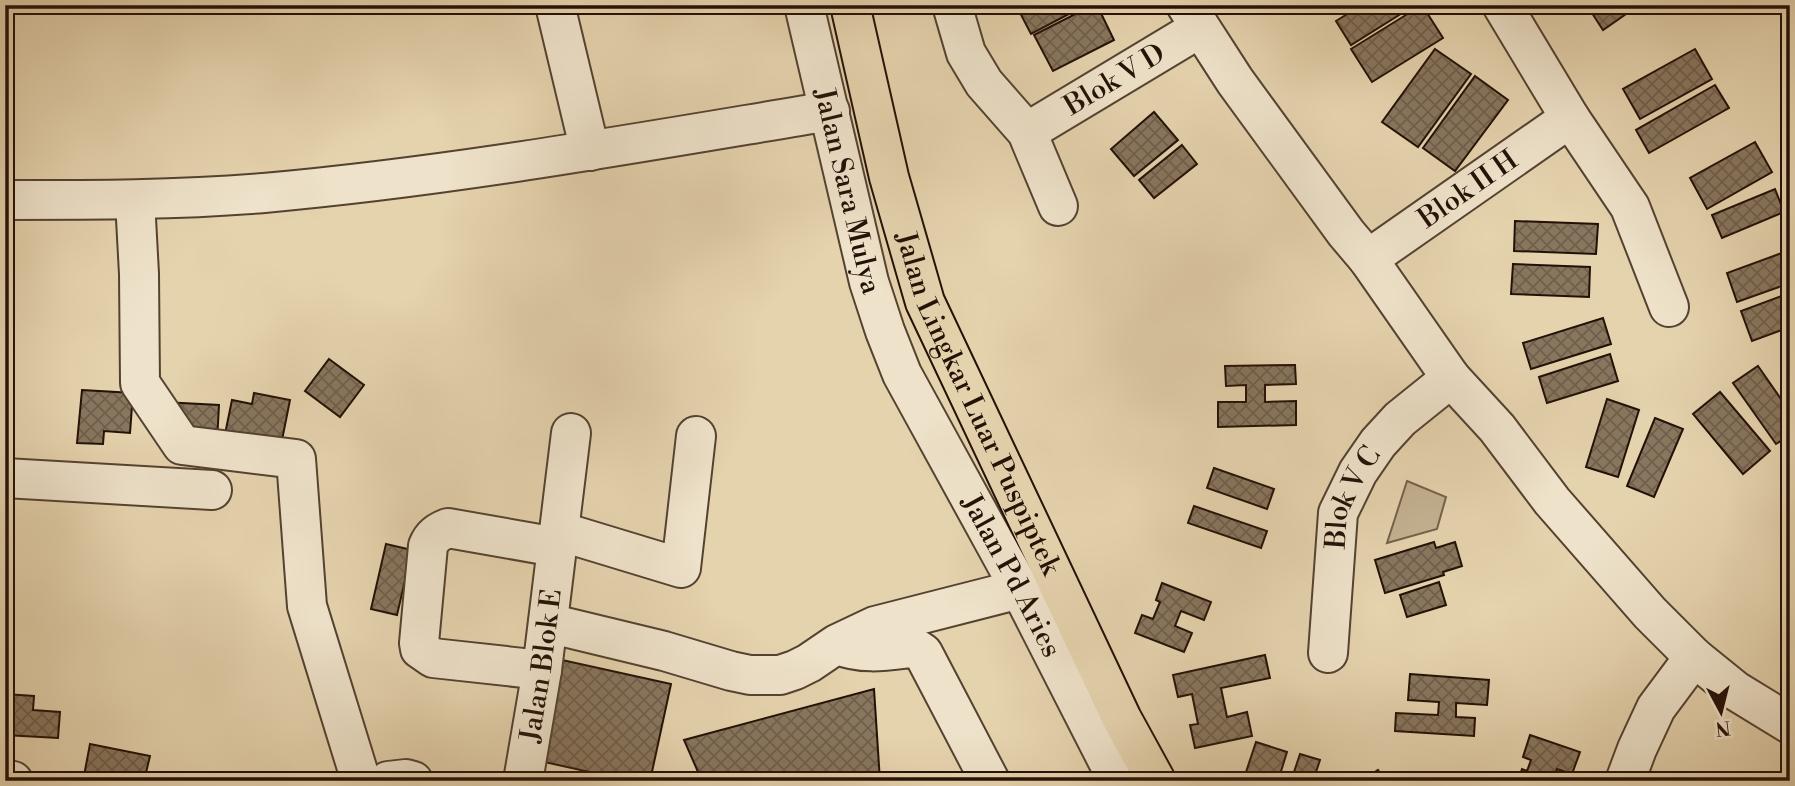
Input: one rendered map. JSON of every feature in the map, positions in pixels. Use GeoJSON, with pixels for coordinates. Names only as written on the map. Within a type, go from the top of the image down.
{"type":"FeatureCollection","features":[{"type":"Feature","properties":{"kind":"main road","name":"Jalan Lingkar Luar Puspiptek"},"geometry":{"type":"LineString","coordinates":[[850,5],[889,177],[925,302],[1122,719],[1156,781]]}},
{"type":"Feature","properties":{"kind":"street","name":"Jalan Sara Mulya"},"geometry":{"type":"LineString","coordinates":[[804,5],[869,282],[884,331],[902,374]]}},
{"type":"Feature","properties":{"kind":"street"},"geometry":{"type":"LineString","coordinates":[[952,5],[966,53],[984,83],[1027,132],[1058,206]]}},
{"type":"Feature","properties":{"kind":"street"},"geometry":{"type":"LineString","coordinates":[[1502,5],[1570,118],[1630,207],[1669,307]]}},
{"type":"Feature","properties":{"kind":"street"},"geometry":{"type":"LineString","coordinates":[[557,6],[590,151]]}},
{"type":"Feature","properties":{"kind":"street"},"geometry":{"type":"LineString","coordinates":[[1193,17],[1235,81],[1368,259],[1451,378],[1497,428],[1552,501],[1650,613],[1694,657],[1736,691],[1790,724]]}},
{"type":"Feature","properties":{"kind":"street","name":"Blok V D"},"geometry":{"type":"LineString","coordinates":[[1027,132],[1193,17]]}},
{"type":"Feature","properties":{"kind":"street"},"geometry":{"type":"LineString","coordinates":[[5,200],[135,200],[264,192],[414,176],[590,151],[830,111]]}},
{"type":"Feature","properties":{"kind":"street","name":"Blok II H"},"geometry":{"type":"LineString","coordinates":[[1368,259],[1570,118]]}},
{"type":"Feature","properties":{"kind":"street"},"geometry":{"type":"LineString","coordinates":[[135,200],[140,383],[182,445],[296,459],[307,606],[361,781]]}},
{"type":"Feature","properties":{"kind":"street","name":"Jalan Pd Aries"},"geometry":{"type":"LineString","coordinates":[[902,374],[1020,589],[1118,781]]}},
{"type":"Feature","properties":{"kind":"street","name":"Blok V C"},"geometry":{"type":"LineString","coordinates":[[1328,653],[1338,513],[1358,472],[1378,443],[1400,419],[1451,378]]}},
{"type":"Feature","properties":{"kind":"street","name":"Jalan Blok E"},"geometry":{"type":"LineString","coordinates":[[523,781],[542,670],[571,433]]}},
{"type":"Feature","properties":{"kind":"street"},"geometry":{"type":"LineString","coordinates":[[542,670],[433,658],[420,649],[428,546],[432,538],[448,528],[558,539],[681,568],[695,436]]}},
{"type":"Feature","properties":{"kind":"street"},"geometry":{"type":"LineString","coordinates":[[5,478],[212,490]]}},
{"type":"Feature","properties":{"kind":"street"},"geometry":{"type":"LineString","coordinates":[[548,623],[750,675],[780,675],[809,663],[836,644],[875,626],[1020,589]]}},
{"type":"Feature","properties":{"kind":"street"},"geometry":{"type":"LineString","coordinates":[[836,644],[857,651],[911,648],[923,653],[990,781]]}},
{"type":"Feature","properties":{"kind":"street"},"geometry":{"type":"LineString","coordinates":[[1625,781],[1656,708],[1694,657]]}},
{"type":"Feature","properties":{"kind":"street"},"geometry":{"type":"LineString","coordinates":[[5,779],[13,781]]}},
{"type":"Feature","properties":{"kind":"street"},"geometry":{"type":"LineString","coordinates":[[388,781],[413,781]]}},
{"type":"Feature","properties":{"kind":"shaded area"},"geometry":{"type":"Polygon","coordinates":[[[1407,481],[1446,497],[1437,529],[1387,543],[1407,481]]]}},
{"type":"Feature","properties":{"kind":"building"},"geometry":{"type":"Polygon","coordinates":[[[1016,5],[1086,5],[1031,34],[1016,5]]]}},
{"type":"Feature","properties":{"kind":"building"},"geometry":{"type":"Polygon","coordinates":[[[1097,5],[1114,40],[1053,71],[1034,35],[1097,5]]]}},
{"type":"Feature","properties":{"kind":"building"},"geometry":{"type":"Polygon","coordinates":[[[1362,5],[1415,5],[1351,45],[1336,21],[1362,5]]]}},
{"type":"Feature","properties":{"kind":"building"},"geometry":{"type":"Polygon","coordinates":[[[1422,5],[1443,38],[1372,82],[1351,49],[1422,5]]]}},
{"type":"Feature","properties":{"kind":"building"},"geometry":{"type":"Polygon","coordinates":[[[1639,5],[1603,30],[1588,7],[1639,5]]]}},
{"type":"Feature","properties":{"kind":"building"},"geometry":{"type":"Polygon","coordinates":[[[1435,49],[1471,74],[1418,147],[1382,122],[1435,49]]]}},
{"type":"Feature","properties":{"kind":"building"},"geometry":{"type":"Polygon","coordinates":[[[1695,49],[1712,79],[1640,119],[1623,89],[1695,49]]]}},
{"type":"Feature","properties":{"kind":"building"},"geometry":{"type":"Polygon","coordinates":[[[1475,76],[1508,100],[1455,171],[1423,148],[1475,76]]]}},
{"type":"Feature","properties":{"kind":"building"},"geometry":{"type":"Polygon","coordinates":[[[1715,85],[1729,108],[1649,153],[1636,130],[1715,85]]]}},
{"type":"Feature","properties":{"kind":"building"},"geometry":{"type":"Polygon","coordinates":[[[1154,112],[1178,140],[1134,176],[1111,149],[1154,112]]]}},
{"type":"Feature","properties":{"kind":"building"},"geometry":{"type":"Polygon","coordinates":[[[1755,142],[1772,172],[1707,209],[1690,178],[1755,142]]]}},
{"type":"Feature","properties":{"kind":"building"},"geometry":{"type":"Polygon","coordinates":[[[1182,145],[1197,164],[1154,198],[1139,180],[1182,145]]]}},
{"type":"Feature","properties":{"kind":"building"},"geometry":{"type":"Polygon","coordinates":[[[1775,189],[1784,212],[1722,238],[1712,215],[1775,189]]]}},
{"type":"Feature","properties":{"kind":"building"},"geometry":{"type":"Polygon","coordinates":[[[1515,221],[1598,224],[1596,254],[1514,251],[1515,221]]]}},
{"type":"Feature","properties":{"kind":"building"},"geometry":{"type":"Polygon","coordinates":[[[1790,250],[1790,283],[1737,302],[1727,273],[1790,250]]]}},
{"type":"Feature","properties":{"kind":"building"},"geometry":{"type":"Polygon","coordinates":[[[1513,264],[1590,267],[1589,297],[1511,294],[1513,264]]]}},
{"type":"Feature","properties":{"kind":"building"},"geometry":{"type":"Polygon","coordinates":[[[1790,293],[1790,327],[1752,341],[1741,311],[1790,293]]]}},
{"type":"Feature","properties":{"kind":"building"},"geometry":{"type":"Polygon","coordinates":[[[1603,318],[1611,344],[1531,369],[1523,343],[1603,318]]]}},
{"type":"Feature","properties":{"kind":"building"},"geometry":{"type":"Polygon","coordinates":[[[1610,354],[1618,381],[1547,403],[1539,377],[1610,354]]]}},
{"type":"Feature","properties":{"kind":"building"},"geometry":{"type":"Polygon","coordinates":[[[329,359],[364,385],[340,417],[305,391],[329,359]]]}},
{"type":"Feature","properties":{"kind":"building"},"geometry":{"type":"Polygon","coordinates":[[[1295,365],[1296,384],[1265,385],[1265,402],[1296,401],[1296,425],[1218,427],[1218,402],[1246,402],[1246,385],[1226,386],[1225,366],[1295,365]]]}},
{"type":"Feature","properties":{"kind":"building"},"geometry":{"type":"Polygon","coordinates":[[[1758,366],[1790,412],[1790,435],[1776,444],[1733,383],[1758,366]]]}},
{"type":"Feature","properties":{"kind":"building"},"geometry":{"type":"Polygon","coordinates":[[[82,390],[133,393],[130,433],[104,431],[103,444],[77,443],[82,390]]]}},
{"type":"Feature","properties":{"kind":"building"},"geometry":{"type":"Polygon","coordinates":[[[1720,392],[1770,451],[1743,474],[1693,414],[1720,392]]]}},
{"type":"Feature","properties":{"kind":"building"},"geometry":{"type":"Polygon","coordinates":[[[254,393],[290,400],[279,455],[223,444],[232,400],[252,404],[254,393]]]}},
{"type":"Feature","properties":{"kind":"building"},"geometry":{"type":"Polygon","coordinates":[[[1607,399],[1639,410],[1618,477],[1586,467],[1607,399]]]}},
{"type":"Feature","properties":{"kind":"building"},"geometry":{"type":"Polygon","coordinates":[[[163,402],[219,405],[217,442],[161,439],[163,402]]]}},
{"type":"Feature","properties":{"kind":"building"},"geometry":{"type":"Polygon","coordinates":[[[1655,418],[1683,429],[1654,497],[1627,486],[1655,418]]]}},
{"type":"Feature","properties":{"kind":"building"},"geometry":{"type":"Polygon","coordinates":[[[1214,468],[1274,489],[1267,509],[1207,488],[1214,468]]]}},
{"type":"Feature","properties":{"kind":"building"},"geometry":{"type":"Polygon","coordinates":[[[1194,506],[1267,531],[1261,548],[1188,523],[1194,506]]]}},
{"type":"Feature","properties":{"kind":"building"},"geometry":{"type":"Polygon","coordinates":[[[1434,542],[1436,548],[1455,542],[1462,566],[1443,572],[1444,575],[1385,593],[1375,560],[1434,542]]]}},
{"type":"Feature","properties":{"kind":"building"},"geometry":{"type":"Polygon","coordinates":[[[386,544],[412,550],[397,615],[371,609],[386,544]]]}},
{"type":"Feature","properties":{"kind":"building"},"geometry":{"type":"Polygon","coordinates":[[[1439,582],[1446,605],[1407,617],[1400,595],[1439,582]]]}},
{"type":"Feature","properties":{"kind":"building"},"geometry":{"type":"Polygon","coordinates":[[[1162,583],[1211,602],[1204,620],[1181,611],[1175,626],[1192,633],[1184,652],[1135,633],[1142,615],[1153,619],[1160,602],[1156,600],[1162,583]]]}},
{"type":"Feature","properties":{"kind":"building"},"geometry":{"type":"Polygon","coordinates":[[[1265,655],[1270,678],[1221,688],[1227,717],[1247,712],[1252,736],[1195,748],[1190,725],[1198,724],[1192,694],[1178,697],[1173,675],[1265,655]]]}},
{"type":"Feature","properties":{"kind":"building"},"geometry":{"type":"Polygon","coordinates":[[[562,660],[671,684],[650,781],[630,781],[540,761],[562,660]]]}},
{"type":"Feature","properties":{"kind":"building"},"geometry":{"type":"Polygon","coordinates":[[[1410,674],[1489,680],[1487,705],[1456,703],[1456,717],[1475,718],[1474,736],[1395,731],[1396,713],[1438,715],[1439,702],[1408,700],[1410,674]]]}},
{"type":"Feature","properties":{"kind":"building"},"geometry":{"type":"Polygon","coordinates":[[[874,689],[880,781],[702,781],[684,740],[874,689]]]}},
{"type":"Feature","properties":{"kind":"building"},"geometry":{"type":"Polygon","coordinates":[[[5,694],[34,696],[33,710],[60,712],[58,738],[5,735],[5,694]]]}},
{"type":"Feature","properties":{"kind":"building"},"geometry":{"type":"Polygon","coordinates":[[[1530,735],[1580,752],[1572,774],[1557,769],[1554,781],[1518,781],[1522,769],[1527,771],[1531,760],[1523,757],[1530,735]]]}},
{"type":"Feature","properties":{"kind":"building"},"geometry":{"type":"Polygon","coordinates":[[[1256,742],[1287,752],[1278,781],[1243,781],[1256,742]]]}},
{"type":"Feature","properties":{"kind":"building"},"geometry":{"type":"Polygon","coordinates":[[[90,744],[150,756],[144,781],[83,781],[90,744]]]}},
{"type":"Feature","properties":{"kind":"building"},"geometry":{"type":"Polygon","coordinates":[[[1300,754],[1320,760],[1313,781],[1291,781],[1300,754]]]}},
{"type":"Feature","properties":{"kind":"building"},"geometry":{"type":"Polygon","coordinates":[[[1378,770],[1386,781],[1362,781],[1378,770]]]}}]}
